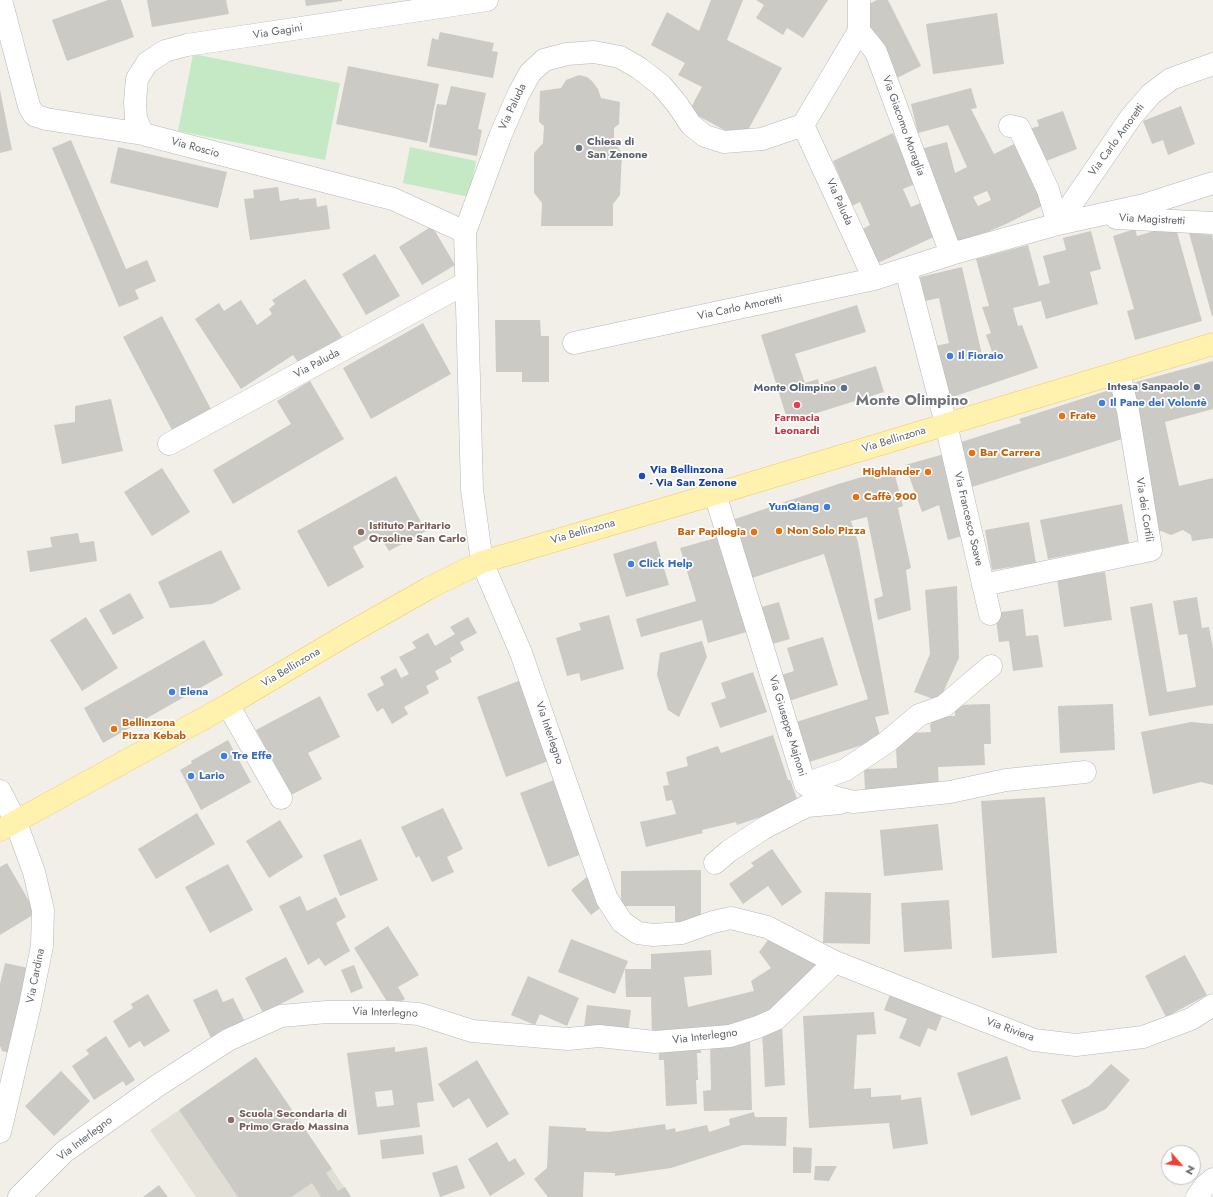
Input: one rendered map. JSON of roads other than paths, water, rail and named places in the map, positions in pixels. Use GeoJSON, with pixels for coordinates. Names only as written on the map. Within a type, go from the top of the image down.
{"type":"FeatureCollection","features":[{"type":"Feature","properties":{"kind":"main road","name":"Via Bellinzona"},"geometry":{"type":"LineString","coordinates":[[8,825],[228,705],[346,635],[430,588],[482,562],[715,494],[1213,344]]}},
{"type":"Feature","properties":{"kind":"street","name":"Via Roscio"},"geometry":{"type":"LineString","coordinates":[[1,0],[29,106],[34,115],[46,119],[143,134],[393,199],[465,232]]}},
{"type":"Feature","properties":{"kind":"street","name":"Via Gagini"},"geometry":{"type":"LineString","coordinates":[[143,134],[136,119],[135,102],[137,80],[147,63],[165,51],[187,45],[487,0]]}},
{"type":"Feature","properties":{"kind":"street"},"geometry":{"type":"LineString","coordinates":[[804,126],[859,31],[859,0]]}},
{"type":"Feature","properties":{"kind":"street","name":"Via Giacomo Moraglia"},"geometry":{"type":"LineString","coordinates":[[859,31],[876,52],[951,254]]}},
{"type":"Feature","properties":{"kind":"street","name":"Via Paluda"},"geometry":{"type":"LineString","coordinates":[[482,562],[472,490],[465,232],[501,134],[519,93],[530,73],[544,60],[567,54],[594,52],[620,57],[640,68],[661,85],[677,104],[691,125],[705,136],[724,142],[762,139],[804,126],[874,279]]}},
{"type":"Feature","properties":{"kind":"street","name":"Via Carlo Amoretti"},"geometry":{"type":"LineString","coordinates":[[1058,224],[1131,117],[1151,94],[1171,79],[1213,64]]}},
{"type":"Feature","properties":{"kind":"street"},"geometry":{"type":"LineString","coordinates":[[1010,126],[1018,128],[1048,190],[1058,224]]}},
{"type":"Feature","properties":{"kind":"street","name":"Via Carlo Amoretti"},"geometry":{"type":"LineString","coordinates":[[574,343],[874,279],[906,270],[951,254],[1058,224],[1144,204],[1213,183]]}},
{"type":"Feature","properties":{"kind":"street","name":"Via Magistretti"},"geometry":{"type":"LineString","coordinates":[[1091,217],[1213,223]]}},
{"type":"Feature","properties":{"kind":"street"},"geometry":{"type":"LineString","coordinates":[[906,270],[946,424]]}},
{"type":"Feature","properties":{"kind":"street","name":"Via Paluda"},"geometry":{"type":"LineString","coordinates":[[169,444],[466,283]]}},
{"type":"Feature","properties":{"kind":"street","name":"Via dei Cortili"},"geometry":{"type":"LineString","coordinates":[[983,585],[1151,550],[1128,411],[1120,373]]}},
{"type":"Feature","properties":{"kind":"street","name":"Via Francesco Soave"},"geometry":{"type":"LineString","coordinates":[[946,424],[990,614]]}},
{"type":"Feature","properties":{"kind":"street","name":"Via Giuseppe Majnoni"},"geometry":{"type":"LineString","coordinates":[[715,494],[805,784],[818,793],[853,802],[950,792],[1006,780],[1085,772]]}},
{"type":"Feature","properties":{"kind":"street","name":"Via Interlegno"},"geometry":{"type":"LineString","coordinates":[[19,1197],[64,1152],[157,1086],[228,1040],[282,1016],[327,1012],[392,1012],[419,1014],[472,1031],[568,1039],[599,1036],[655,1042],[730,1036],[758,1027],[776,1019],[835,962],[767,927],[731,918],[713,922],[682,933],[653,935],[638,933],[622,922],[607,899],[521,653],[482,562]]}},
{"type":"Feature","properties":{"kind":"street"},"geometry":{"type":"LineString","coordinates":[[805,784],[845,770],[887,742],[919,715],[944,706],[991,666]]}},
{"type":"Feature","properties":{"kind":"street"},"geometry":{"type":"LineString","coordinates":[[228,705],[281,798]]}},
{"type":"Feature","properties":{"kind":"street","name":"Via Cardina"},"geometry":{"type":"LineString","coordinates":[[0,791],[8,825],[34,872],[43,910],[42,946],[30,1005],[0,1132]]}},
{"type":"Feature","properties":{"kind":"street"},"geometry":{"type":"LineString","coordinates":[[716,863],[729,851],[764,828],[807,806],[853,802]]}},
{"type":"Feature","properties":{"kind":"street","name":"Via Riviera"},"geometry":{"type":"LineString","coordinates":[[835,962],[1034,1040],[1076,1045],[1143,1037],[1191,1019],[1213,1005]]}},
{"type":"Feature","properties":{"kind":"street"},"geometry":{"type":"LineString","coordinates":[[1197,1197],[1205,1186],[1213,1179]]}},
{"type":"Feature","properties":{"kind":"place","name":"Chiesa di San Zenone"},"geometry":{"type":"Point","coordinates":[579,148]}},
{"type":"Feature","properties":{"kind":"place","name":"Il Fioraio"},"geometry":{"type":"Point","coordinates":[950,356]}},
{"type":"Feature","properties":{"kind":"place","name":"Intesa Sanpaolo"},"geometry":{"type":"Point","coordinates":[1197,387]}},
{"type":"Feature","properties":{"kind":"place","name":"Monte Olimpino"},"geometry":{"type":"Point","coordinates":[844,388]}},
{"type":"Feature","properties":{"kind":"place","name":"Il Pane dei Volontè"},"geometry":{"type":"Point","coordinates":[1102,403]}},
{"type":"Feature","properties":{"kind":"place","name":"Farmacia Leonardi"},"geometry":{"type":"Point","coordinates":[797,405]}},
{"type":"Feature","properties":{"kind":"place","name":"Frate"},"geometry":{"type":"Point","coordinates":[1062,416]}},
{"type":"Feature","properties":{"kind":"place","name":"Bar Carrera"},"geometry":{"type":"Point","coordinates":[972,453]}},
{"type":"Feature","properties":{"kind":"place","name":"Highlander"},"geometry":{"type":"Point","coordinates":[928,472]}},
{"type":"Feature","properties":{"kind":"place","name":"Via Bellinzona - Via San Zenone"},"geometry":{"type":"Point","coordinates":[642,476]}},
{"type":"Feature","properties":{"kind":"place","name":"Caffè 900"},"geometry":{"type":"Point","coordinates":[856,497]}},
{"type":"Feature","properties":{"kind":"place","name":"YunQiang"},"geometry":{"type":"Point","coordinates":[827,507]}},
{"type":"Feature","properties":{"kind":"place","name":"Non Solo Pizza"},"geometry":{"type":"Point","coordinates":[779,531]}},
{"type":"Feature","properties":{"kind":"place","name":"Istituto Paritario Orsoline San Carlo"},"geometry":{"type":"Point","coordinates":[361,532]}},
{"type":"Feature","properties":{"kind":"place","name":"Bar Papilogia"},"geometry":{"type":"Point","coordinates":[754,532]}},
{"type":"Feature","properties":{"kind":"place","name":"Click Help"},"geometry":{"type":"Point","coordinates":[631,564]}},
{"type":"Feature","properties":{"kind":"place","name":"Elena"},"geometry":{"type":"Point","coordinates":[172,692]}},
{"type":"Feature","properties":{"kind":"place","name":"Bellinzona Pizza Kebab"},"geometry":{"type":"Point","coordinates":[114,729]}},
{"type":"Feature","properties":{"kind":"place","name":"Tre Effe"},"geometry":{"type":"Point","coordinates":[224,756]}},
{"type":"Feature","properties":{"kind":"place","name":"Lario"},"geometry":{"type":"Point","coordinates":[191,776]}},
{"type":"Feature","properties":{"kind":"place","name":"Scuola Secondaria di Primo Grado Massina"},"geometry":{"type":"Point","coordinates":[231,1120]}},
{"type":"Feature","properties":{"kind":"district","name":"Monte Olimpino"},"geometry":{"type":"Point","coordinates":[912,401]}}]}
